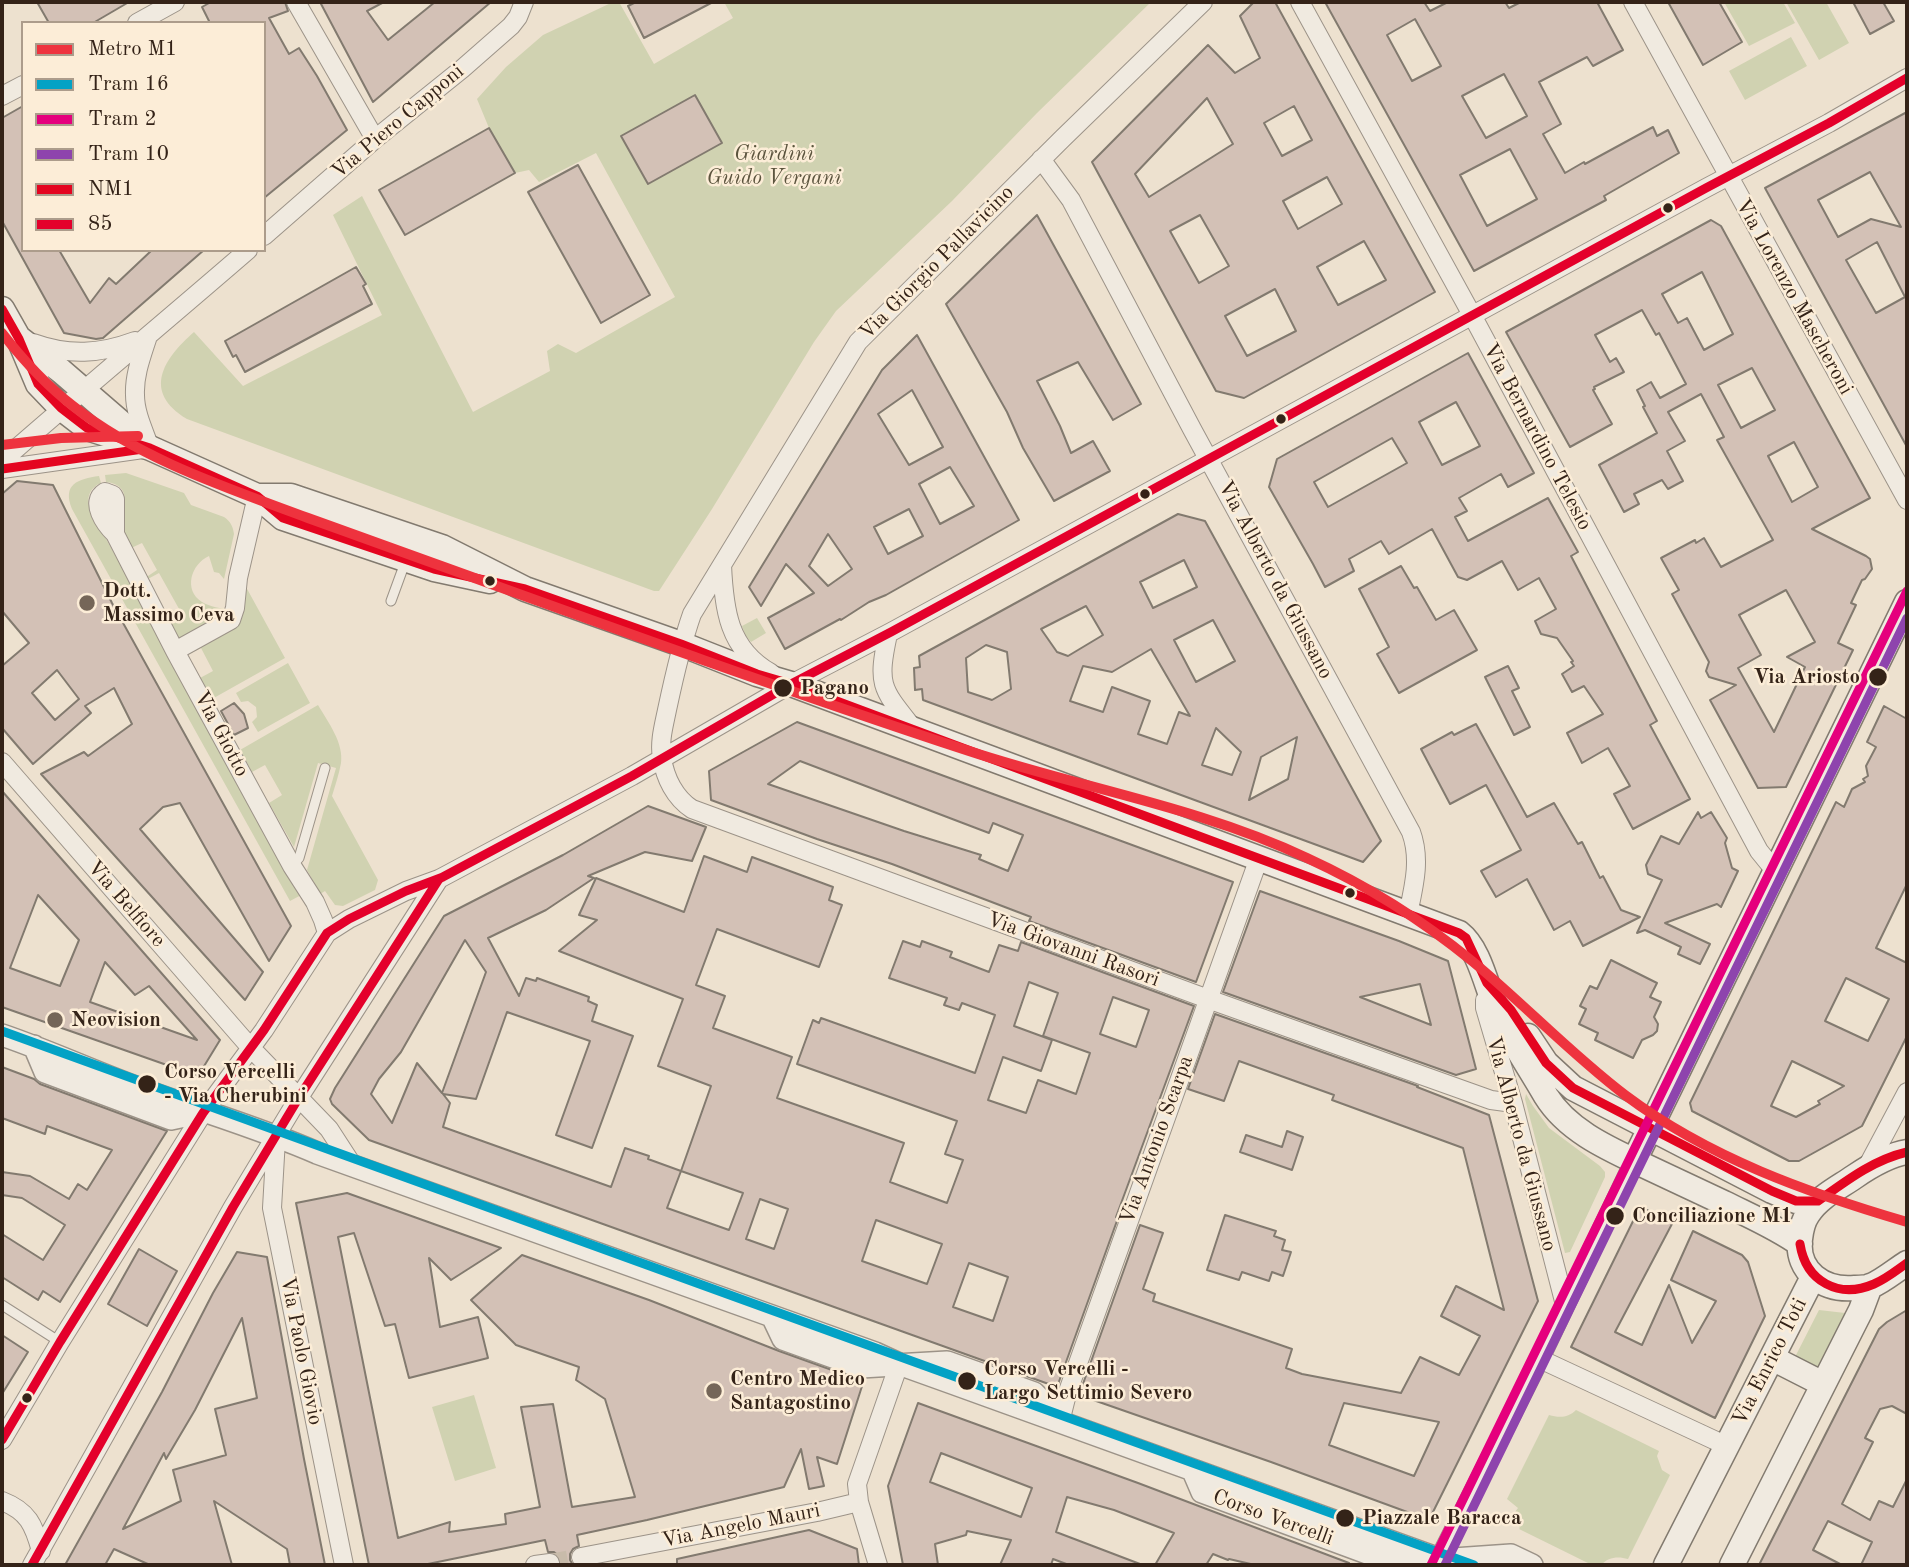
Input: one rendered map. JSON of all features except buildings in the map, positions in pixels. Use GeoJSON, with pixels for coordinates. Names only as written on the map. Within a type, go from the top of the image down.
{"type":"FeatureCollection","features":[{"type":"Feature","properties":{"kind":"main road"},"geometry":{"type":"LineString","coordinates":[[2,309],[19,339],[38,384],[61,408],[86,428],[150,448],[257,496],[283,518],[433,569],[525,589],[791,684],[1408,914]]}},
{"type":"Feature","properties":{"kind":"main road"},"geometry":{"type":"LineString","coordinates":[[19,339],[150,448]]}},
{"type":"Feature","properties":{"kind":"main road"},"geometry":{"type":"LineString","coordinates":[[257,496],[291,496],[442,547],[525,589]]}},
{"type":"Feature","properties":{"kind":"main road"},"geometry":{"type":"LineString","coordinates":[[1634,1161],[1905,609]]}},
{"type":"Feature","properties":{"kind":"main road","name":"Via Alberto da Giussano"},"geometry":{"type":"LineString","coordinates":[[1408,914],[1466,938],[1498,1013],[1553,1108],[1574,1127],[1634,1161],[1771,1226],[1800,1244]]}},
{"type":"Feature","properties":{"kind":"main road","name":"Via Alberto da Giussano"},"geometry":{"type":"LineString","coordinates":[[1487,983],[1511,1010],[1546,1063],[1559,1077],[1588,1097],[1784,1196],[1796,1201],[1818,1201]]}},
{"type":"Feature","properties":{"kind":"main road"},"geometry":{"type":"LineString","coordinates":[[1907,1152],[1866,1169],[1818,1201],[1807,1214],[1802,1226],[1800,1244],[1800,1257],[1813,1277],[1831,1287],[1848,1289],[1870,1286],[1907,1263]]}},
{"type":"Feature","properties":{"kind":"main road","name":"Via Enrico Toti"},"geometry":{"type":"LineString","coordinates":[[1665,1565],[1813,1277]]}},
{"type":"Feature","properties":{"kind":"main road"},"geometry":{"type":"LineString","coordinates":[[1732,1565],[1861,1310],[1870,1286]]}},
{"type":"Feature","properties":{"kind":"main road"},"geometry":{"type":"LineString","coordinates":[[1772,1358],[1823,1384]]}},
{"type":"Feature","properties":{"kind":"street"},"geometry":{"type":"LineString","coordinates":[[141,21],[175,2]]}},
{"type":"Feature","properties":{"kind":"street"},"geometry":{"type":"LineString","coordinates":[[296,2],[375,139]]}},
{"type":"Feature","properties":{"kind":"street","name":"Via Piero Capponi"},"geometry":{"type":"LineString","coordinates":[[266,234],[511,26],[524,2]]}},
{"type":"Feature","properties":{"kind":"street","name":"Via Giorgio Pallavicino"},"geometry":{"type":"LineString","coordinates":[[662,759],[664,724],[681,644],[692,614],[858,342],[1203,2]]}},
{"type":"Feature","properties":{"kind":"street","name":"Via Bernardino Telesio"},"geometry":{"type":"LineString","coordinates":[[1300,2],[1472,315],[1759,851],[1776,872]]}},
{"type":"Feature","properties":{"kind":"street","name":"Via Lorenzo Mascheroni"},"geometry":{"type":"LineString","coordinates":[[1633,2],[1728,176],[1901,480],[1907,500]]}},
{"type":"Feature","properties":{"kind":"street"},"geometry":{"type":"LineString","coordinates":[[2,1440],[204,1112],[264,1030],[327,933],[406,891],[439,879],[662,759],[791,684],[888,634],[1829,123],[1907,78]]}},
{"type":"Feature","properties":{"kind":"street"},"geometry":{"type":"LineString","coordinates":[[2,96],[21,86]]}},
{"type":"Feature","properties":{"kind":"street","name":"Via Alberto da Giussano"},"geometry":{"type":"LineString","coordinates":[[1041,159],[1071,200],[1411,832],[1417,846],[1417,857],[1408,914]]}},
{"type":"Feature","properties":{"kind":"street"},"geometry":{"type":"LineString","coordinates":[[2,461],[246,252]]}},
{"type":"Feature","properties":{"kind":"street"},"geometry":{"type":"LineString","coordinates":[[19,339],[53,350],[83,352],[113,349],[148,336]]}},
{"type":"Feature","properties":{"kind":"street"},"geometry":{"type":"LineString","coordinates":[[2,469],[150,448],[138,415],[135,395],[137,369],[148,336]]}},
{"type":"Feature","properties":{"kind":"street"},"geometry":{"type":"LineString","coordinates":[[176,651],[231,620],[257,496]]}},
{"type":"Feature","properties":{"kind":"street","name":"Via Giotto"},"geometry":{"type":"LineString","coordinates":[[115,534],[292,866],[315,902],[327,933]]}},
{"type":"Feature","properties":{"kind":"street"},"geometry":{"type":"LineString","coordinates":[[722,565],[723,596],[729,625],[739,644],[765,670],[791,684]]}},
{"type":"Feature","properties":{"kind":"street"},"geometry":{"type":"LineString","coordinates":[[888,634],[881,676],[885,690],[916,732]]}},
{"type":"Feature","properties":{"kind":"street","name":"Via Giovanni Rasori"},"geometry":{"type":"LineString","coordinates":[[662,759],[676,794],[683,803],[692,808],[1208,999],[1491,1100],[1513,1103]]}},
{"type":"Feature","properties":{"kind":"street","name":"Via Belfiore"},"geometry":{"type":"LineString","coordinates":[[2,762],[250,1046],[329,1129],[353,1166]]}},
{"type":"Feature","properties":{"kind":"street","name":"Via Antonio Scarpa"},"geometry":{"type":"LineString","coordinates":[[1060,1422],[1067,1394],[1259,858]]}},
{"type":"Feature","properties":{"kind":"street"},"geometry":{"type":"LineString","coordinates":[[37,1558],[210,1247],[276,1135],[439,879]]}},
{"type":"Feature","properties":{"kind":"street","name":"Via Alberto da Giussano"},"geometry":{"type":"LineString","coordinates":[[1487,983],[1485,1008],[1513,1103],[1565,1305]]}},
{"type":"Feature","properties":{"kind":"street","name":"Corso Vercelli"},"geometry":{"type":"LineString","coordinates":[[2,1021],[78,1049],[91,1071]]}},
{"type":"Feature","properties":{"kind":"street","name":"Corso Vercelli"},"geometry":{"type":"LineString","coordinates":[[2,1035],[91,1071],[276,1135],[317,1153],[875,1353],[1444,1563]]}},
{"type":"Feature","properties":{"kind":"street","name":"Corso Vercelli"},"geometry":{"type":"LineString","coordinates":[[34,1046],[46,1072],[171,1119],[204,1112]]}},
{"type":"Feature","properties":{"kind":"street"},"geometry":{"type":"LineString","coordinates":[[1866,1169],[1907,1091]]}},
{"type":"Feature","properties":{"kind":"street","name":"Via Paolo Giovio"},"geometry":{"type":"LineString","coordinates":[[276,1135],[272,1208],[344,1565]]}},
{"type":"Feature","properties":{"kind":"street"},"geometry":{"type":"LineString","coordinates":[[1532,1565],[1511,1555],[1444,1563],[1458,1524],[1634,1161]]}},
{"type":"Feature","properties":{"kind":"street"},"geometry":{"type":"LineString","coordinates":[[1539,1359],[1727,1446]]}},
{"type":"Feature","properties":{"kind":"street"},"geometry":{"type":"LineString","coordinates":[[878,1565],[859,1502],[857,1484],[899,1364]]}},
{"type":"Feature","properties":{"kind":"street"},"geometry":{"type":"LineString","coordinates":[[2,1501],[26,1515],[35,1531],[37,1558]]}},
{"type":"Feature","properties":{"kind":"street","name":"Via Angelo Mauri"},"geometry":{"type":"LineString","coordinates":[[581,1557],[859,1502]]}},
{"type":"Feature","properties":{"kind":"lane"},"geometry":{"type":"LineString","coordinates":[[391,601],[407,560]]}},
{"type":"Feature","properties":{"kind":"lane"},"geometry":{"type":"LineString","coordinates":[[292,866],[299,858],[326,768]]}},
{"type":"Feature","properties":{"kind":"lane"},"geometry":{"type":"LineString","coordinates":[[2,1306],[60,1342]]}},
{"type":"Feature","properties":{"kind":"green space","name":"Giardini Guido Vergani"},"geometry":{"type":"Polygon","coordinates":[[[613,2],[619,2],[654,64],[733,18],[724,2],[1151,2],[1037,113],[952,201],[836,311],[659,591],[187,419],[173,409],[161,387],[162,376],[174,353],[194,332],[243,386],[382,315],[333,215],[362,196],[473,412],[550,371],[547,351],[558,344],[576,353],[675,297],[596,153],[539,182],[529,170],[515,173],[489,128],[477,99],[506,67],[543,35],[613,2]]]}},
{"type":"Feature","properties":{"kind":"green space"},"geometry":{"type":"Polygon","coordinates":[[[1724,2],[1783,2],[1795,23],[1749,46],[1724,2]]]}},
{"type":"Feature","properties":{"kind":"green space"},"geometry":{"type":"Polygon","coordinates":[[[1786,2],[1826,2],[1849,43],[1819,60],[1786,2]]]}},
{"type":"Feature","properties":{"kind":"green space"},"geometry":{"type":"Polygon","coordinates":[[[1791,37],[1807,66],[1745,100],[1729,71],[1791,37]]]}},
{"type":"Feature","properties":{"kind":"green space"},"geometry":{"type":"Polygon","coordinates":[[[126,473],[184,493],[191,505],[224,517],[233,529],[224,579],[214,572],[209,556],[194,571],[191,584],[196,597],[202,602],[230,610],[181,642],[170,624],[183,616],[159,573],[146,580],[145,578],[157,570],[142,543],[129,549],[119,531],[124,494],[115,484],[106,482],[105,475],[126,473]]]}},
{"type":"Feature","properties":{"kind":"green space"},"geometry":{"type":"Polygon","coordinates":[[[99,476],[101,483],[94,488],[88,501],[90,510],[303,894],[290,901],[72,509],[69,494],[74,484],[99,476]]]}},
{"type":"Feature","properties":{"kind":"green space"},"geometry":{"type":"Polygon","coordinates":[[[246,587],[285,658],[212,699],[200,678],[213,671],[201,648],[187,655],[186,652],[232,626],[246,587]]]}},
{"type":"Feature","properties":{"kind":"green space"},"geometry":{"type":"Polygon","coordinates":[[[757,618],[766,633],[751,642],[742,626],[757,618]]]}},
{"type":"Feature","properties":{"kind":"green space"},"geometry":{"type":"Polygon","coordinates":[[[288,663],[310,703],[258,732],[252,722],[257,717],[256,707],[248,701],[241,702],[236,693],[288,663]]]}},
{"type":"Feature","properties":{"kind":"green space"},"geometry":{"type":"Polygon","coordinates":[[[318,705],[340,748],[340,767],[332,796],[378,880],[375,890],[343,906],[335,905],[325,891],[320,894],[307,870],[336,768],[318,763],[294,847],[269,803],[282,795],[265,765],[252,772],[240,750],[318,705]]]}},
{"type":"Feature","properties":{"kind":"green space"},"geometry":{"type":"Polygon","coordinates":[[[1526,1094],[1549,1128],[1605,1172],[1570,1252],[1565,1253],[1525,1099],[1526,1094]]]}},
{"type":"Feature","properties":{"kind":"green space"},"geometry":{"type":"Polygon","coordinates":[[[1819,1310],[1845,1313],[1817,1368],[1795,1357],[1819,1310]]]}},
{"type":"Feature","properties":{"kind":"green space"},"geometry":{"type":"Polygon","coordinates":[[[474,1395],[496,1468],[455,1481],[432,1407],[474,1395]]]}},
{"type":"Feature","properties":{"kind":"green space"},"geometry":{"type":"Polygon","coordinates":[[[1576,1410],[1659,1451],[1657,1456],[1662,1470],[1670,1475],[1628,1559],[1613,1558],[1601,1565],[1592,1565],[1519,1529],[1512,1516],[1518,1508],[1507,1499],[1549,1415],[1563,1417],[1576,1410]]]}},
{"type":"Feature","properties":{"kind":"tunnel"},"geometry":{"type":"LineString","coordinates":[[550,1563],[581,1557]]}},
{"type":"Feature","properties":{"kind":"metro line","name":"M1"},"geometry":{"type":"LineString","coordinates":[[2,333],[44,381],[99,425],[156,457],[216,484],[803,695],[1011,764],[1182,811],[1266,840],[1329,868],[1393,904],[1433,931],[1491,977],[1605,1079],[1657,1117],[1760,1171],[1833,1199],[1907,1222]]}},
{"type":"Feature","properties":{"kind":"metro line","name":"M1"},"geometry":{"type":"LineString","coordinates":[[2,445],[61,438],[138,436]]}},
{"type":"Feature","properties":{"kind":"tram line","name":"2"},"geometry":{"type":"LineString","coordinates":[[1431,1565],[1907,591]]}},
{"type":"Feature","properties":{"kind":"tram line","name":"10"},"geometry":{"type":"LineString","coordinates":[[1445,1565],[1907,618]]}},
{"type":"Feature","properties":{"kind":"tram line","name":"16"},"geometry":{"type":"LineString","coordinates":[[2,1031],[1474,1565]]}},
{"type":"Feature","properties":{"kind":"transit line","name":"85"},"geometry":{"type":"LineString","coordinates":[[32,1565],[233,1207],[298,1099],[439,879],[632,776],[791,684],[1829,123],[1907,78]]}},
{"type":"Feature","properties":{"kind":"transit line","name":"NM1"},"geometry":{"type":"LineString","coordinates":[[2,309],[19,339],[38,384],[61,408],[87,428],[150,448],[257,496],[283,518],[434,569],[525,589],[681,644],[1459,933],[1466,938],[1487,983],[1511,1010],[1546,1063],[1573,1088],[1772,1191],[1796,1201],[1818,1201]]}},
{"type":"Feature","properties":{"kind":"transit line","name":"NM1"},"geometry":{"type":"LineString","coordinates":[[2,469],[150,448]]}},
{"type":"Feature","properties":{"kind":"transit line","name":"85"},"geometry":{"type":"LineString","coordinates":[[2,1440],[203,1113],[264,1030],[327,933],[406,891],[443,877]]}},
{"type":"Feature","properties":{"kind":"transit line","name":"NM1"},"geometry":{"type":"LineString","coordinates":[[1818,1201],[1871,1166],[1907,1152]]}},
{"type":"Feature","properties":{"kind":"transit line","name":"NM1"},"geometry":{"type":"LineString","coordinates":[[1800,1244],[1809,1268],[1826,1284],[1837,1288],[1861,1288],[1874,1284],[1907,1263]]}},
{"type":"Feature","properties":{"kind":"place","name":"Dott. Massimo Ceva"},"geometry":{"type":"Point","coordinates":[87,603]}},
{"type":"Feature","properties":{"kind":"place","name":"Via Ariosto"},"geometry":{"type":"Point","coordinates":[1878,677]}},
{"type":"Feature","properties":{"kind":"place","name":"Pagano"},"geometry":{"type":"Point","coordinates":[783,688]}},
{"type":"Feature","properties":{"kind":"place","name":"Neovision"},"geometry":{"type":"Point","coordinates":[55,1020]}},
{"type":"Feature","properties":{"kind":"place","name":"Corso Vercelli - Via Cherubini"},"geometry":{"type":"Point","coordinates":[147,1084]}},
{"type":"Feature","properties":{"kind":"place","name":"Conciliazione M1"},"geometry":{"type":"Point","coordinates":[1615,1216]}},
{"type":"Feature","properties":{"kind":"place","name":"Corso Vercelli - Largo Settimio Severo"},"geometry":{"type":"Point","coordinates":[967,1381]}},
{"type":"Feature","properties":{"kind":"place","name":"Centro Medico Santagostino"},"geometry":{"type":"Point","coordinates":[714,1391]}},
{"type":"Feature","properties":{"kind":"place","name":"Piazzale Baracca"},"geometry":{"type":"Point","coordinates":[1345,1518]}}]}
